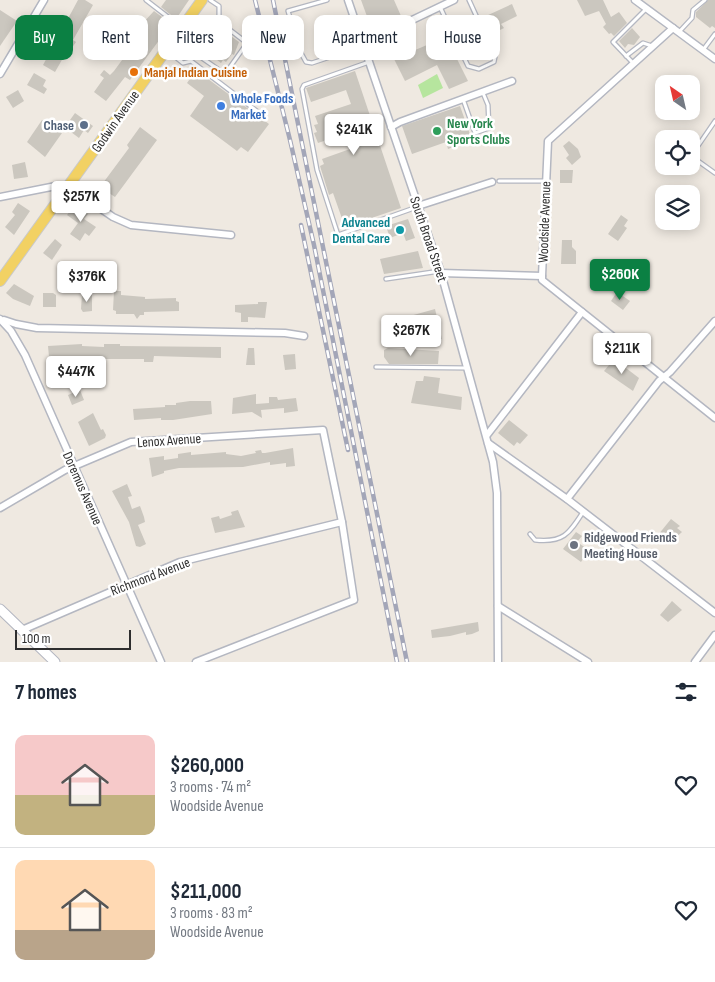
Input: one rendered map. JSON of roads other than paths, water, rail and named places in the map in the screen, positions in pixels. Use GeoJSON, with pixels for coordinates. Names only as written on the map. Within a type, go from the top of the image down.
{"type":"FeatureCollection","features":[{"type":"Feature","properties":{"kind":"main road","name":"Godwin Avenue"},"geometry":{"type":"LineString","coordinates":[[191,15],[202,0]]}},
{"type":"Feature","properties":{"kind":"main road","name":"Godwin Avenue"},"geometry":{"type":"LineString","coordinates":[[0,281],[158,60]]}},
{"type":"Feature","properties":{"kind":"street"},"geometry":{"type":"LineString","coordinates":[[0,74],[44,0]]}},
{"type":"Feature","properties":{"kind":"street","name":"South Broad Street"},"geometry":{"type":"LineString","coordinates":[[348,0],[354,15]]}},
{"type":"Feature","properties":{"kind":"street"},"geometry":{"type":"LineString","coordinates":[[416,18],[454,0]]}},
{"type":"Feature","properties":{"kind":"street"},"geometry":{"type":"LineString","coordinates":[[635,0],[715,59]]}},
{"type":"Feature","properties":{"kind":"street","name":"Woodside Avenue"},"geometry":{"type":"LineString","coordinates":[[676,30],[653,47],[548,141],[542,280],[715,418]]}},
{"type":"Feature","properties":{"kind":"street","name":"South Broad Street"},"geometry":{"type":"LineString","coordinates":[[370,62],[441,272],[488,443],[497,494],[498,662]]}},
{"type":"Feature","properties":{"kind":"street"},"geometry":{"type":"LineString","coordinates":[[391,128],[400,122],[512,81]]}},
{"type":"Feature","properties":{"kind":"street"},"geometry":{"type":"LineString","coordinates":[[418,206],[495,181]]}},
{"type":"Feature","properties":{"kind":"street"},"geometry":{"type":"LineString","coordinates":[[0,196],[56,186],[67,188],[114,218],[131,225],[231,235]]}},
{"type":"Feature","properties":{"kind":"street"},"geometry":{"type":"LineString","coordinates":[[441,272],[542,276]]}},
{"type":"Feature","properties":{"kind":"street"},"geometry":{"type":"LineString","coordinates":[[486,435],[582,312]]}},
{"type":"Feature","properties":{"kind":"street"},"geometry":{"type":"LineString","coordinates":[[0,318],[16,324],[37,328],[304,336]]}},
{"type":"Feature","properties":{"kind":"street","name":"Doremus Avenue"},"geometry":{"type":"LineString","coordinates":[[0,318],[11,331],[25,355],[161,662]]}},
{"type":"Feature","properties":{"kind":"street"},"geometry":{"type":"LineString","coordinates":[[567,499],[664,376],[715,321]]}},
{"type":"Feature","properties":{"kind":"street","name":"Lenox Avenue"},"geometry":{"type":"LineString","coordinates":[[0,508],[73,466],[131,442],[323,430],[342,522]]}},
{"type":"Feature","properties":{"kind":"street"},"geometry":{"type":"LineString","coordinates":[[488,443],[567,499],[715,613]]}},
{"type":"Feature","properties":{"kind":"street"},"geometry":{"type":"LineString","coordinates":[[196,662],[354,600],[342,522]]}},
{"type":"Feature","properties":{"kind":"street","name":"Richmond Avenue"},"geometry":{"type":"LineString","coordinates":[[22,630],[180,562],[342,522]]}},
{"type":"Feature","properties":{"kind":"street"},"geometry":{"type":"LineString","coordinates":[[498,606],[588,662]]}},
{"type":"Feature","properties":{"kind":"street"},"geometry":{"type":"LineString","coordinates":[[0,609],[56,662]]}},
{"type":"Feature","properties":{"kind":"street"},"geometry":{"type":"LineString","coordinates":[[695,662],[715,635]]}},
{"type":"Feature","properties":{"kind":"lane"},"geometry":{"type":"LineString","coordinates":[[146,0],[165,15]]}},
{"type":"Feature","properties":{"kind":"lane"},"geometry":{"type":"LineString","coordinates":[[210,0],[219,6],[220,15]]}},
{"type":"Feature","properties":{"kind":"lane"},"geometry":{"type":"LineString","coordinates":[[321,60],[312,63],[305,61],[288,12],[327,0]]}},
{"type":"Feature","properties":{"kind":"lane"},"geometry":{"type":"LineString","coordinates":[[440,7],[468,66],[479,69],[494,62],[495,57],[469,0]]}},
{"type":"Feature","properties":{"kind":"lane"},"geometry":{"type":"LineString","coordinates":[[676,30],[692,18],[693,10],[705,0]]}},
{"type":"Feature","properties":{"kind":"lane"},"geometry":{"type":"LineString","coordinates":[[634,65],[613,42],[647,9]]}},
{"type":"Feature","properties":{"kind":"lane"},"geometry":{"type":"LineString","coordinates":[[205,60],[225,74],[246,45],[245,40],[232,31]]}},
{"type":"Feature","properties":{"kind":"lane"},"geometry":{"type":"LineString","coordinates":[[703,50],[715,34]]}},
{"type":"Feature","properties":{"kind":"lane"},"geometry":{"type":"LineString","coordinates":[[626,56],[643,43],[653,47]]}},
{"type":"Feature","properties":{"kind":"lane"},"geometry":{"type":"LineString","coordinates":[[179,60],[183,63],[191,61],[262,115]]}},
{"type":"Feature","properties":{"kind":"lane"},"geometry":{"type":"LineString","coordinates":[[370,62],[304,85],[302,89],[317,170],[338,235],[418,206]]}},
{"type":"Feature","properties":{"kind":"lane"},"geometry":{"type":"LineString","coordinates":[[462,99],[475,132],[489,128],[488,105],[483,91]]}},
{"type":"Feature","properties":{"kind":"lane"},"geometry":{"type":"LineString","coordinates":[[700,143],[715,121]]}},
{"type":"Feature","properties":{"kind":"lane"},"geometry":{"type":"LineString","coordinates":[[700,162],[715,173]]}},
{"type":"Feature","properties":{"kind":"lane"},"geometry":{"type":"LineString","coordinates":[[495,181],[546,181]]}},
{"type":"Feature","properties":{"kind":"lane"},"geometry":{"type":"LineString","coordinates":[[386,279],[441,272]]}},
{"type":"Feature","properties":{"kind":"lane"},"geometry":{"type":"LineString","coordinates":[[376,367],[468,368]]}},
{"type":"Feature","properties":{"kind":"lane"},"geometry":{"type":"LineString","coordinates":[[530,534],[535,540],[549,541],[560,539],[569,532],[583,511]]}},
{"type":"Feature","properties":{"kind":"railway"},"geometry":{"type":"LineString","coordinates":[[255,0],[314,245],[397,662]]}},
{"type":"Feature","properties":{"kind":"railway"},"geometry":{"type":"LineString","coordinates":[[273,0],[407,662]]}},
{"type":"Feature","properties":{"kind":"railway"},"geometry":{"type":"LineString","coordinates":[[301,225],[348,450]]}},
{"type":"Feature","properties":{"kind":"place","name":"Manjal Indian Cuisine"},"geometry":{"type":"Point","coordinates":[134,72]}},
{"type":"Feature","properties":{"kind":"place","name":"Whole Foods Market"},"geometry":{"type":"Point","coordinates":[221,106]}},
{"type":"Feature","properties":{"kind":"place","name":"Chase"},"geometry":{"type":"Point","coordinates":[84,125]}},
{"type":"Feature","properties":{"kind":"place","name":"New York Sports Clubs"},"geometry":{"type":"Point","coordinates":[437,131]}},
{"type":"Feature","properties":{"kind":"place","name":"Advanced Dental Care"},"geometry":{"type":"Point","coordinates":[400,230]}},
{"type":"Feature","properties":{"kind":"place","name":"Ridgewood Friends Meeting House"},"geometry":{"type":"Point","coordinates":[574,545]}}]}
